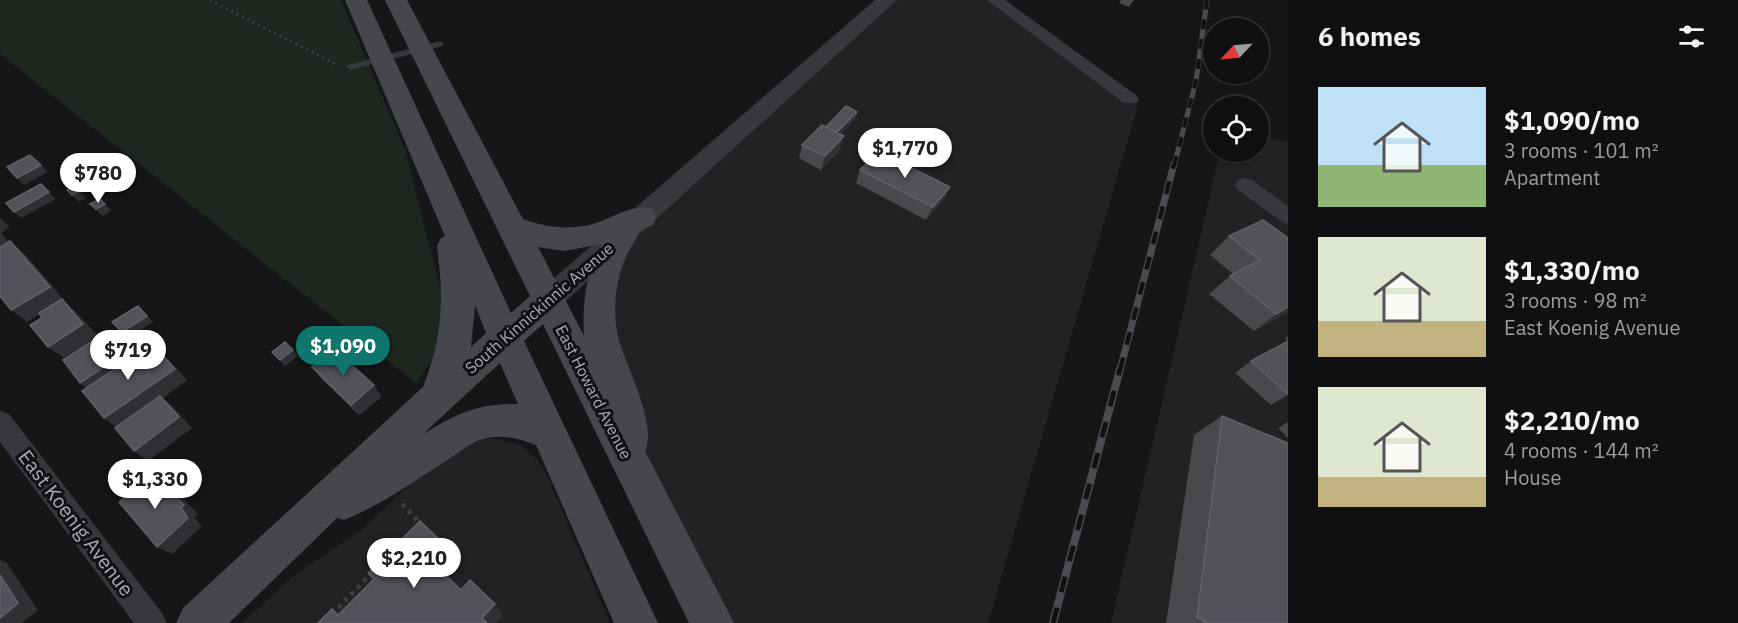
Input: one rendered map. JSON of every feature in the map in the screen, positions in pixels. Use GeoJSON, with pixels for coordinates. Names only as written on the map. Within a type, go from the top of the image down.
{"type":"FeatureCollection","features":[{"type":"Feature","properties":{"kind":"main road"},"geometry":{"type":"LineString","coordinates":[[356,0],[505,337],[636,623]]}},
{"type":"Feature","properties":{"kind":"main road","name":"East Howard Avenue"},"geometry":{"type":"LineString","coordinates":[[396,0],[430,46],[511,228],[712,623]]}},
{"type":"Feature","properties":{"kind":"main road"},"geometry":{"type":"LineString","coordinates":[[436,398],[451,363],[460,307],[444,199]]}},
{"type":"Feature","properties":{"kind":"main road"},"geometry":{"type":"LineString","coordinates":[[511,228],[553,239],[607,233],[633,225]]}},
{"type":"Feature","properties":{"kind":"main road"},"geometry":{"type":"LineString","coordinates":[[633,225],[606,267],[599,307],[601,336],[622,395],[635,474]]}},
{"type":"Feature","properties":{"kind":"main road","name":"South Kinnickinnic Avenue"},"geometry":{"type":"LineString","coordinates":[[198,623],[436,398],[548,300]]}},
{"type":"Feature","properties":{"kind":"main road"},"geometry":{"type":"LineString","coordinates":[[306,521],[386,478],[469,426],[498,420],[522,421],[549,433]]}},
{"type":"Feature","properties":{"kind":"street","name":"South Kinnickinnic Avenue"},"geometry":{"type":"LineString","coordinates":[[548,300],[886,0]]}},
{"type":"Feature","properties":{"kind":"street"},"geometry":{"type":"LineString","coordinates":[[995,0],[1130,99]]}},
{"type":"Feature","properties":{"kind":"street"},"geometry":{"type":"LineString","coordinates":[[1245,184],[1288,216]]}},
{"type":"Feature","properties":{"kind":"street","name":"East Koenig Avenue"},"geometry":{"type":"LineString","coordinates":[[0,422],[153,623]]}},
{"type":"Feature","properties":{"kind":"lane"},"geometry":{"type":"LineString","coordinates":[[351,67],[430,46]]}},
{"type":"Feature","properties":{"kind":"path"},"geometry":{"type":"LineString","coordinates":[[210,0],[315,55],[340,66],[351,67]]}},
{"type":"Feature","properties":{"kind":"path"},"geometry":{"type":"LineString","coordinates":[[399,501],[421,524],[413,532]]}},
{"type":"Feature","properties":{"kind":"path"},"geometry":{"type":"LineString","coordinates":[[323,623],[380,565]]}},
{"type":"Feature","properties":{"kind":"shaded area"},"geometry":{"type":"Polygon","coordinates":[[[0,0],[341,0],[405,149],[445,307],[434,359],[416,383],[0,54],[0,0]]]}},
{"type":"Feature","properties":{"kind":"shaded area"},"geometry":{"type":"Polygon","coordinates":[[[887,0],[995,0],[1138,105],[988,623],[712,623],[654,513],[601,336],[623,234],[887,0]]]}},
{"type":"Feature","properties":{"kind":"shaded area"},"geometry":{"type":"Polygon","coordinates":[[[1269,137],[1288,143],[1288,623],[1111,623],[1218,162],[1269,162],[1269,137]]]}},
{"type":"Feature","properties":{"kind":"shaded area"},"geometry":{"type":"Polygon","coordinates":[[[486,438],[522,446],[537,459],[546,473],[610,623],[242,623],[294,575],[364,528],[441,454],[465,442],[486,438]]]}},
{"type":"Feature","properties":{"kind":"building"},"geometry":{"type":"Polygon","coordinates":[[[846,106],[857,112],[837,132],[826,127],[846,106]]]}},
{"type":"Feature","properties":{"kind":"building"},"geometry":{"type":"Polygon","coordinates":[[[822,125],[844,136],[825,156],[802,145],[822,125]]]}},
{"type":"Feature","properties":{"kind":"building"},"geometry":{"type":"Polygon","coordinates":[[[878,151],[950,187],[933,207],[860,170],[878,151]]]}},
{"type":"Feature","properties":{"kind":"building"},"geometry":{"type":"Polygon","coordinates":[[[30,155],[41,165],[17,178],[7,167],[30,155]]]}},
{"type":"Feature","properties":{"kind":"building"},"geometry":{"type":"Polygon","coordinates":[[[41,184],[49,192],[14,212],[6,203],[41,184]]]}},
{"type":"Feature","properties":{"kind":"building"},"geometry":{"type":"Polygon","coordinates":[[[75,186],[80,191],[72,195],[67,190],[75,186]]]}},
{"type":"Feature","properties":{"kind":"building"},"geometry":{"type":"Polygon","coordinates":[[[100,199],[105,204],[96,209],[90,204],[100,199]]]}},
{"type":"Feature","properties":{"kind":"building"},"geometry":{"type":"Polygon","coordinates":[[[1263,220],[1288,238],[1288,307],[1276,314],[1230,276],[1260,260],[1229,236],[1263,220]]]}},
{"type":"Feature","properties":{"kind":"building"},"geometry":{"type":"Polygon","coordinates":[[[10,241],[50,287],[11,310],[0,296],[0,247],[10,241]]]}},
{"type":"Feature","properties":{"kind":"building"},"geometry":{"type":"Polygon","coordinates":[[[62,299],[83,324],[48,347],[30,325],[42,318],[39,313],[62,299]]]}},
{"type":"Feature","properties":{"kind":"building"},"geometry":{"type":"Polygon","coordinates":[[[138,306],[147,316],[122,332],[112,322],[138,306]]]}},
{"type":"Feature","properties":{"kind":"building"},"geometry":{"type":"Polygon","coordinates":[[[97,338],[115,359],[80,383],[63,360],[97,338]]]}},
{"type":"Feature","properties":{"kind":"building"},"geometry":{"type":"Polygon","coordinates":[[[1288,341],[1288,394],[1251,361],[1288,341]]]}},
{"type":"Feature","properties":{"kind":"building"},"geometry":{"type":"Polygon","coordinates":[[[285,342],[293,350],[280,360],[272,352],[285,342]]]}},
{"type":"Feature","properties":{"kind":"building"},"geometry":{"type":"Polygon","coordinates":[[[152,344],[175,369],[104,418],[82,391],[152,344]]]}},
{"type":"Feature","properties":{"kind":"building"},"geometry":{"type":"Polygon","coordinates":[[[335,350],[374,385],[351,405],[312,367],[335,350]]]}},
{"type":"Feature","properties":{"kind":"building"},"geometry":{"type":"Polygon","coordinates":[[[160,396],[179,417],[134,451],[115,428],[160,396]]]}},
{"type":"Feature","properties":{"kind":"building"},"geometry":{"type":"Polygon","coordinates":[[[1222,416],[1288,443],[1288,623],[1208,623],[1197,617],[1222,416]]]}},
{"type":"Feature","properties":{"kind":"building"},"geometry":{"type":"Polygon","coordinates":[[[154,474],[184,505],[181,508],[188,518],[157,547],[119,502],[154,474]]]}},
{"type":"Feature","properties":{"kind":"building"},"geometry":{"type":"Polygon","coordinates":[[[420,521],[448,548],[433,563],[461,590],[470,580],[495,604],[482,618],[487,623],[318,623],[332,609],[338,615],[374,579],[368,573],[420,521]]]}},
{"type":"Feature","properties":{"kind":"building"},"geometry":{"type":"Polygon","coordinates":[[[0,575],[18,603],[0,618],[0,575]]]}},
{"type":"Feature","properties":{"kind":"railway"},"geometry":{"type":"LineString","coordinates":[[1174,166],[1196,81],[1207,0]]}},
{"type":"Feature","properties":{"kind":"railway"},"geometry":{"type":"LineString","coordinates":[[1120,370],[1174,164]]}},
{"type":"Feature","properties":{"kind":"railway"},"geometry":{"type":"LineString","coordinates":[[1053,623],[1120,369]]}}]}
